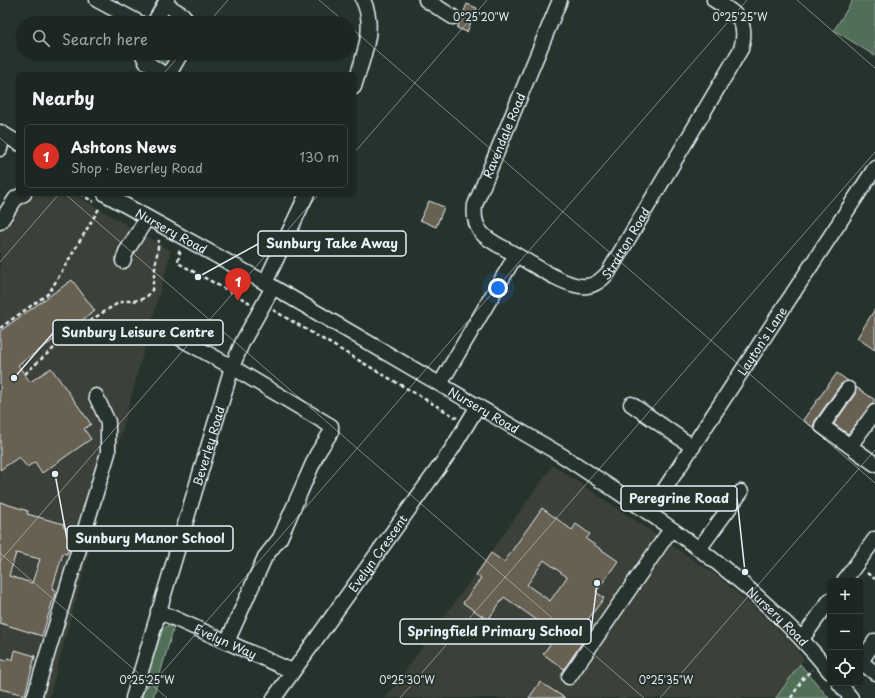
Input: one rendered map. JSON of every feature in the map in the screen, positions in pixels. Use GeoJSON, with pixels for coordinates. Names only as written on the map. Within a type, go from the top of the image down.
{"type":"FeatureCollection","features":[{"type":"Feature","properties":{"kind":"street"},"geometry":{"type":"LineString","coordinates":[[97,0],[127,16]]}},
{"type":"Feature","properties":{"kind":"street"},"geometry":{"type":"LineString","coordinates":[[426,0],[453,17]]}},
{"type":"Feature","properties":{"kind":"street","name":"Ravendale Road"},"geometry":{"type":"LineString","coordinates":[[516,255],[489,239],[477,229],[474,218],[475,205],[560,0]]}},
{"type":"Feature","properties":{"kind":"street","name":"Stratton Road"},"geometry":{"type":"LineString","coordinates":[[516,255],[576,287],[588,286],[599,282],[608,273],[741,49],[744,39],[744,29],[740,19],[726,7],[714,0]]}},
{"type":"Feature","properties":{"kind":"street"},"geometry":{"type":"LineString","coordinates":[[158,16],[166,2],[184,16]]}},
{"type":"Feature","properties":{"kind":"street"},"geometry":{"type":"LineString","coordinates":[[356,80],[369,35],[369,2]]}},
{"type":"Feature","properties":{"kind":"street"},"geometry":{"type":"LineString","coordinates":[[145,60],[161,72]]}},
{"type":"Feature","properties":{"kind":"street"},"geometry":{"type":"LineString","coordinates":[[170,72],[177,60]]}},
{"type":"Feature","properties":{"kind":"street"},"geometry":{"type":"LineString","coordinates":[[0,149],[2,133],[16,141]]}},
{"type":"Feature","properties":{"kind":"street","name":"Layton's Lane"},"geometry":{"type":"LineString","coordinates":[[649,513],[875,168]]}},
{"type":"Feature","properties":{"kind":"street"},"geometry":{"type":"LineString","coordinates":[[0,222],[16,198],[20,196]]}},
{"type":"Feature","properties":{"kind":"street","name":"Beverley Road"},"geometry":{"type":"LineString","coordinates":[[158,611],[232,367],[269,285],[306,196]]}},
{"type":"Feature","properties":{"kind":"street","name":"Nursery Road"},"geometry":{"type":"LineString","coordinates":[[103,200],[147,218],[269,285],[563,456],[649,513],[756,594],[802,639],[826,667]]}},
{"type":"Feature","properties":{"kind":"street"},"geometry":{"type":"LineString","coordinates":[[124,261],[126,252],[147,218]]}},
{"type":"Feature","properties":{"kind":"street"},"geometry":{"type":"LineString","coordinates":[[440,384],[516,255]]}},
{"type":"Feature","properties":{"kind":"street"},"geometry":{"type":"LineString","coordinates":[[165,330],[232,367],[331,426],[331,432],[317,454],[280,538],[265,557],[227,642]]}},
{"type":"Feature","properties":{"kind":"street"},"geometry":{"type":"LineString","coordinates":[[848,389],[822,426],[875,464]]}},
{"type":"Feature","properties":{"kind":"street"},"geometry":{"type":"LineString","coordinates":[[34,698],[108,453],[108,422],[96,396]]}},
{"type":"Feature","properties":{"kind":"street"},"geometry":{"type":"LineString","coordinates":[[631,404],[693,447]]}},
{"type":"Feature","properties":{"kind":"street","name":"Evelyn Crescent"},"geometry":{"type":"LineString","coordinates":[[274,698],[452,449],[478,406]]}},
{"type":"Feature","properties":{"kind":"street"},"geometry":{"type":"LineString","coordinates":[[850,446],[875,412]]}},
{"type":"Feature","properties":{"kind":"street"},"geometry":{"type":"LineString","coordinates":[[699,550],[741,492]]}},
{"type":"Feature","properties":{"kind":"street"},"geometry":{"type":"LineString","coordinates":[[569,677],[671,529]]}},
{"type":"Feature","properties":{"kind":"street"},"geometry":{"type":"LineString","coordinates":[[846,578],[874,541]]}},
{"type":"Feature","properties":{"kind":"street"},"geometry":{"type":"LineString","coordinates":[[802,639],[827,604]]}},
{"type":"Feature","properties":{"kind":"street"},"geometry":{"type":"LineString","coordinates":[[133,698],[158,611]]}},
{"type":"Feature","properties":{"kind":"street","name":"Evelyn Way"},"geometry":{"type":"LineString","coordinates":[[158,611],[292,672]]}},
{"type":"Feature","properties":{"kind":"street"},"geometry":{"type":"LineString","coordinates":[[863,658],[875,641]]}},
{"type":"Feature","properties":{"kind":"street"},"geometry":{"type":"LineString","coordinates":[[863,664],[875,673]]}},
{"type":"Feature","properties":{"kind":"path"},"geometry":{"type":"LineString","coordinates":[[0,328],[49,293],[103,200]]}},
{"type":"Feature","properties":{"kind":"path"},"geometry":{"type":"LineString","coordinates":[[25,374],[45,354],[116,304],[140,300],[148,297],[152,290],[160,240]]}},
{"type":"Feature","properties":{"kind":"path"},"geometry":{"type":"LineString","coordinates":[[867,573],[875,579]]}},
{"type":"Feature","properties":{"kind":"path"},"geometry":{"type":"LineString","coordinates":[[791,698],[804,677],[826,667]]}},
{"type":"Feature","properties":{"kind":"shaded area"},"geometry":{"type":"Polygon","coordinates":[[[16,187],[16,196],[76,196],[171,251],[49,698],[0,698],[0,213],[16,187]]]}},
{"type":"Feature","properties":{"kind":"shaded area"},"geometry":{"type":"Polygon","coordinates":[[[553,465],[716,575],[763,615],[789,640],[804,659],[776,698],[386,698],[553,465]]]}},
{"type":"Feature","properties":{"kind":"green space"},"geometry":{"type":"Polygon","coordinates":[[[853,0],[875,0],[875,56],[834,30],[853,0]]]}},
{"type":"Feature","properties":{"kind":"green space"},"geometry":{"type":"Polygon","coordinates":[[[154,60],[168,60],[165,65],[161,66],[154,60]]]}},
{"type":"Feature","properties":{"kind":"green space"},"geometry":{"type":"Polygon","coordinates":[[[167,626],[174,626],[153,698],[140,698],[162,630],[167,626]]]}},
{"type":"Feature","properties":{"kind":"green space"},"geometry":{"type":"Polygon","coordinates":[[[800,664],[829,698],[776,698],[800,664]]]}},
{"type":"Feature","properties":{"kind":"building"},"geometry":{"type":"Polygon","coordinates":[[[467,4],[477,8],[467,32],[457,28],[467,4]]]}},
{"type":"Feature","properties":{"kind":"building"},"geometry":{"type":"Polygon","coordinates":[[[429,201],[444,207],[436,227],[420,220],[429,201]]]}},
{"type":"Feature","properties":{"kind":"building"},"geometry":{"type":"Polygon","coordinates":[[[72,280],[95,311],[18,365],[30,382],[51,368],[91,424],[84,429],[91,439],[42,473],[35,462],[27,467],[19,457],[0,470],[0,331],[72,280]]]}},
{"type":"Feature","properties":{"kind":"building"},"geometry":{"type":"Polygon","coordinates":[[[875,309],[875,350],[857,338],[875,309]]]}},
{"type":"Feature","properties":{"kind":"building"},"geometry":{"type":"Polygon","coordinates":[[[837,373],[848,381],[841,384],[815,421],[813,427],[803,420],[837,373]]]}},
{"type":"Feature","properties":{"kind":"building"},"geometry":{"type":"Polygon","coordinates":[[[856,387],[875,400],[848,434],[834,424],[855,394],[856,387]]]}},
{"type":"Feature","properties":{"kind":"building"},"geometry":{"type":"Polygon","coordinates":[[[0,502],[28,511],[27,514],[64,524],[63,527],[74,531],[67,554],[63,553],[52,589],[56,590],[42,636],[0,623],[0,502]],[[16,553],[9,576],[32,583],[40,559],[16,553]]]}},
{"type":"Feature","properties":{"kind":"building"},"geometry":{"type":"Polygon","coordinates":[[[542,508],[572,530],[576,524],[590,534],[586,539],[618,561],[596,592],[604,598],[581,629],[588,634],[564,669],[543,654],[555,637],[539,625],[541,623],[504,597],[488,620],[463,603],[481,578],[476,575],[491,553],[504,562],[542,508]],[[544,560],[527,585],[550,601],[567,577],[544,560]]]}},
{"type":"Feature","properties":{"kind":"building"},"geometry":{"type":"Polygon","coordinates":[[[15,650],[35,656],[25,695],[0,689],[0,659],[6,661],[8,658],[13,660],[15,650]]]}},
{"type":"Feature","properties":{"kind":"building"},"geometry":{"type":"Polygon","coordinates":[[[540,682],[565,698],[529,698],[540,682]]]}},
{"type":"Feature","properties":{"kind":"place","name":"Sunbury Take Away"},"geometry":{"type":"Point","coordinates":[198,277]}},
{"type":"Feature","properties":{"kind":"place","name":"Ashtons News"},"geometry":{"type":"Point","coordinates":[238,301]}},
{"type":"Feature","properties":{"kind":"place","name":"Sunbury Leisure Centre"},"geometry":{"type":"Point","coordinates":[14,378]}},
{"type":"Feature","properties":{"kind":"place","name":"Sunbury Manor School"},"geometry":{"type":"Point","coordinates":[55,474]}},
{"type":"Feature","properties":{"kind":"place","name":"Peregrine Road"},"geometry":{"type":"Point","coordinates":[745,572]}},
{"type":"Feature","properties":{"kind":"place","name":"Springfield Primary School"},"geometry":{"type":"Point","coordinates":[597,583]}}]}
